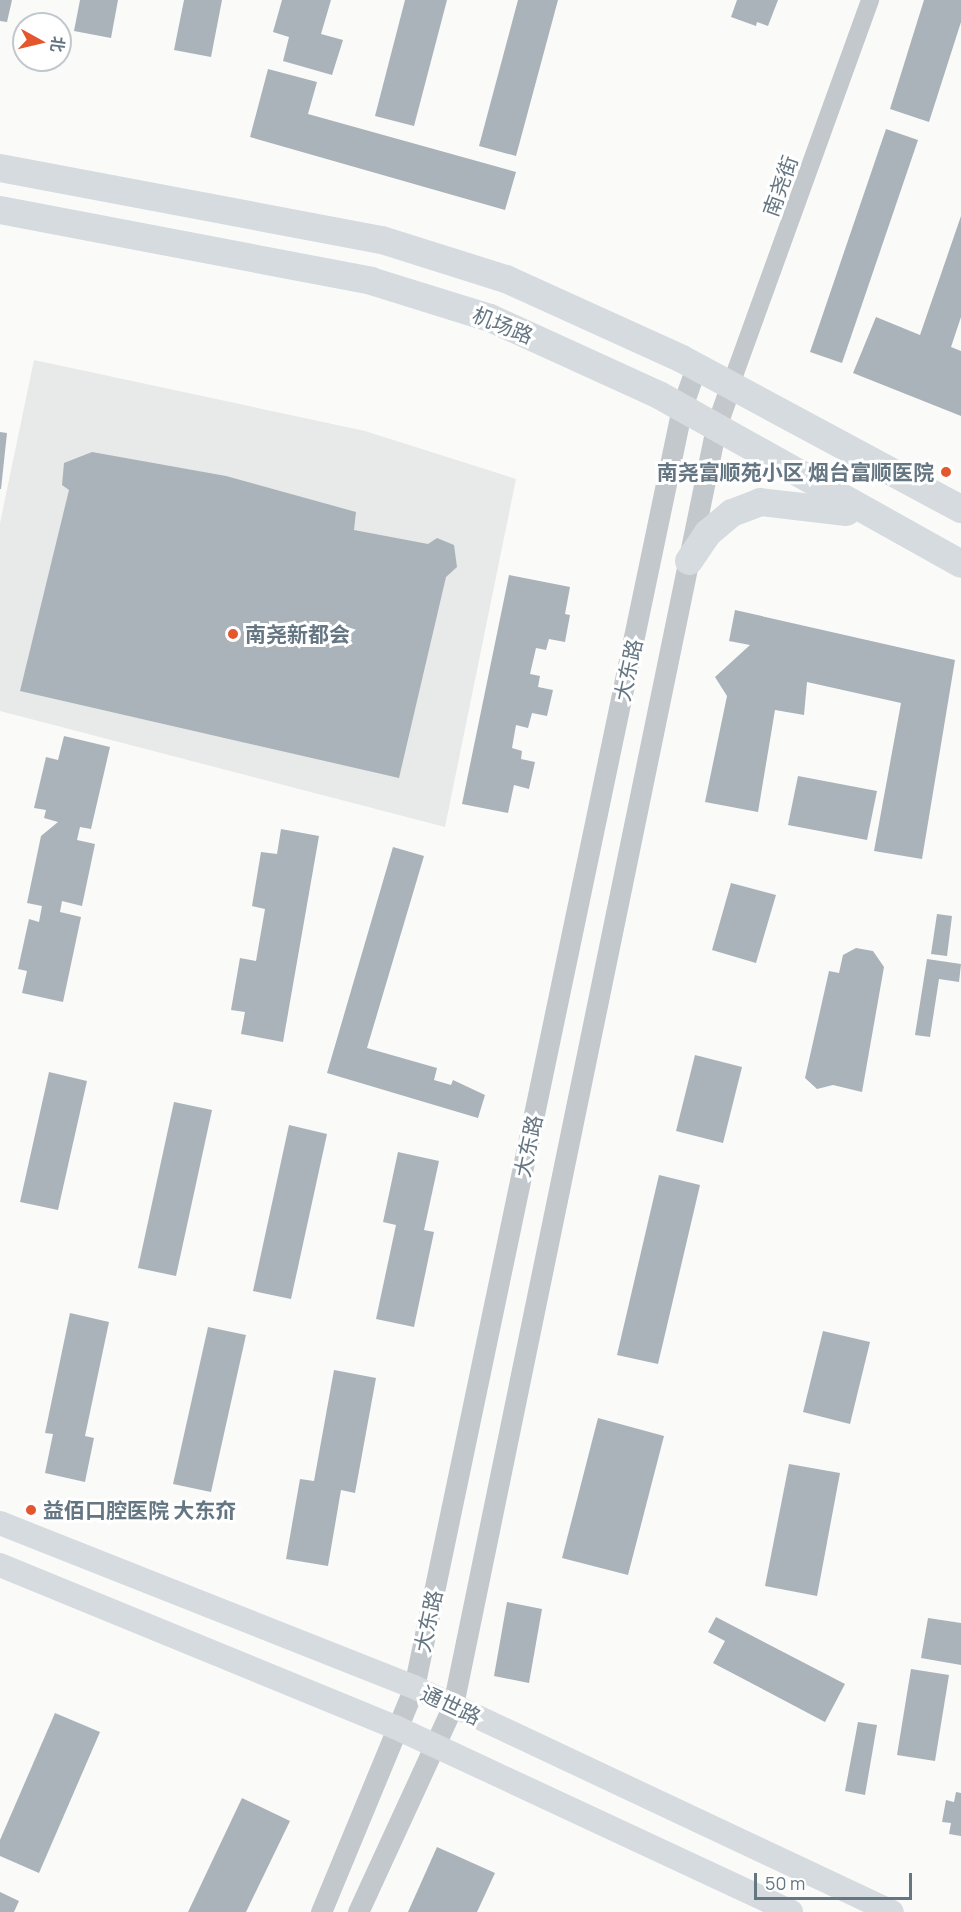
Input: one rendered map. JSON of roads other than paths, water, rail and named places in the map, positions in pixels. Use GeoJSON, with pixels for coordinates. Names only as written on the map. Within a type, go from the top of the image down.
{"type":"FeatureCollection","features":[{"type":"Feature","properties":{"kind":"highway","name":"机场路"},"geometry":{"type":"LineString","coordinates":[[0,168],[382,240],[506,279],[696,367],[961,509]]}},
{"type":"Feature","properties":{"kind":"highway","name":"机场路"},"geometry":{"type":"LineString","coordinates":[[0,210],[371,280],[490,318],[682,407],[877,520],[961,564]]}},
{"type":"Feature","properties":{"kind":"highway"},"geometry":{"type":"LineString","coordinates":[[689,561],[708,532],[732,513],[760,502],[821,506],[877,520]]}},
{"type":"Feature","properties":{"kind":"main road","name":"通世路"},"geometry":{"type":"LineString","coordinates":[[0,1523],[414,1687],[892,1912]]}},
{"type":"Feature","properties":{"kind":"main road","name":"通世路"},"geometry":{"type":"LineString","coordinates":[[0,1565],[434,1744],[791,1912]]}},
{"type":"Feature","properties":{"kind":"street","name":"南尧街"},"geometry":{"type":"LineString","coordinates":[[730,387],[870,0]]}},
{"type":"Feature","properties":{"kind":"street","name":"大东路"},"geometry":{"type":"LineString","coordinates":[[321,1912],[395,1727],[414,1687],[682,407],[696,367]]}},
{"type":"Feature","properties":{"kind":"street","name":"大东路"},"geometry":{"type":"LineString","coordinates":[[358,1912],[453,1705],[717,427],[730,387]]}},
{"type":"Feature","properties":{"kind":"place","name":"南尧富顺苑小区 烟台富顺医院"},"geometry":{"type":"Point","coordinates":[946,472]}},
{"type":"Feature","properties":{"kind":"place","name":"南尧新都会"},"geometry":{"type":"Point","coordinates":[233,634]}},
{"type":"Feature","properties":{"kind":"place","name":"益佰口腔医院 大东夼"},"geometry":{"type":"Point","coordinates":[31,1510]}}]}
